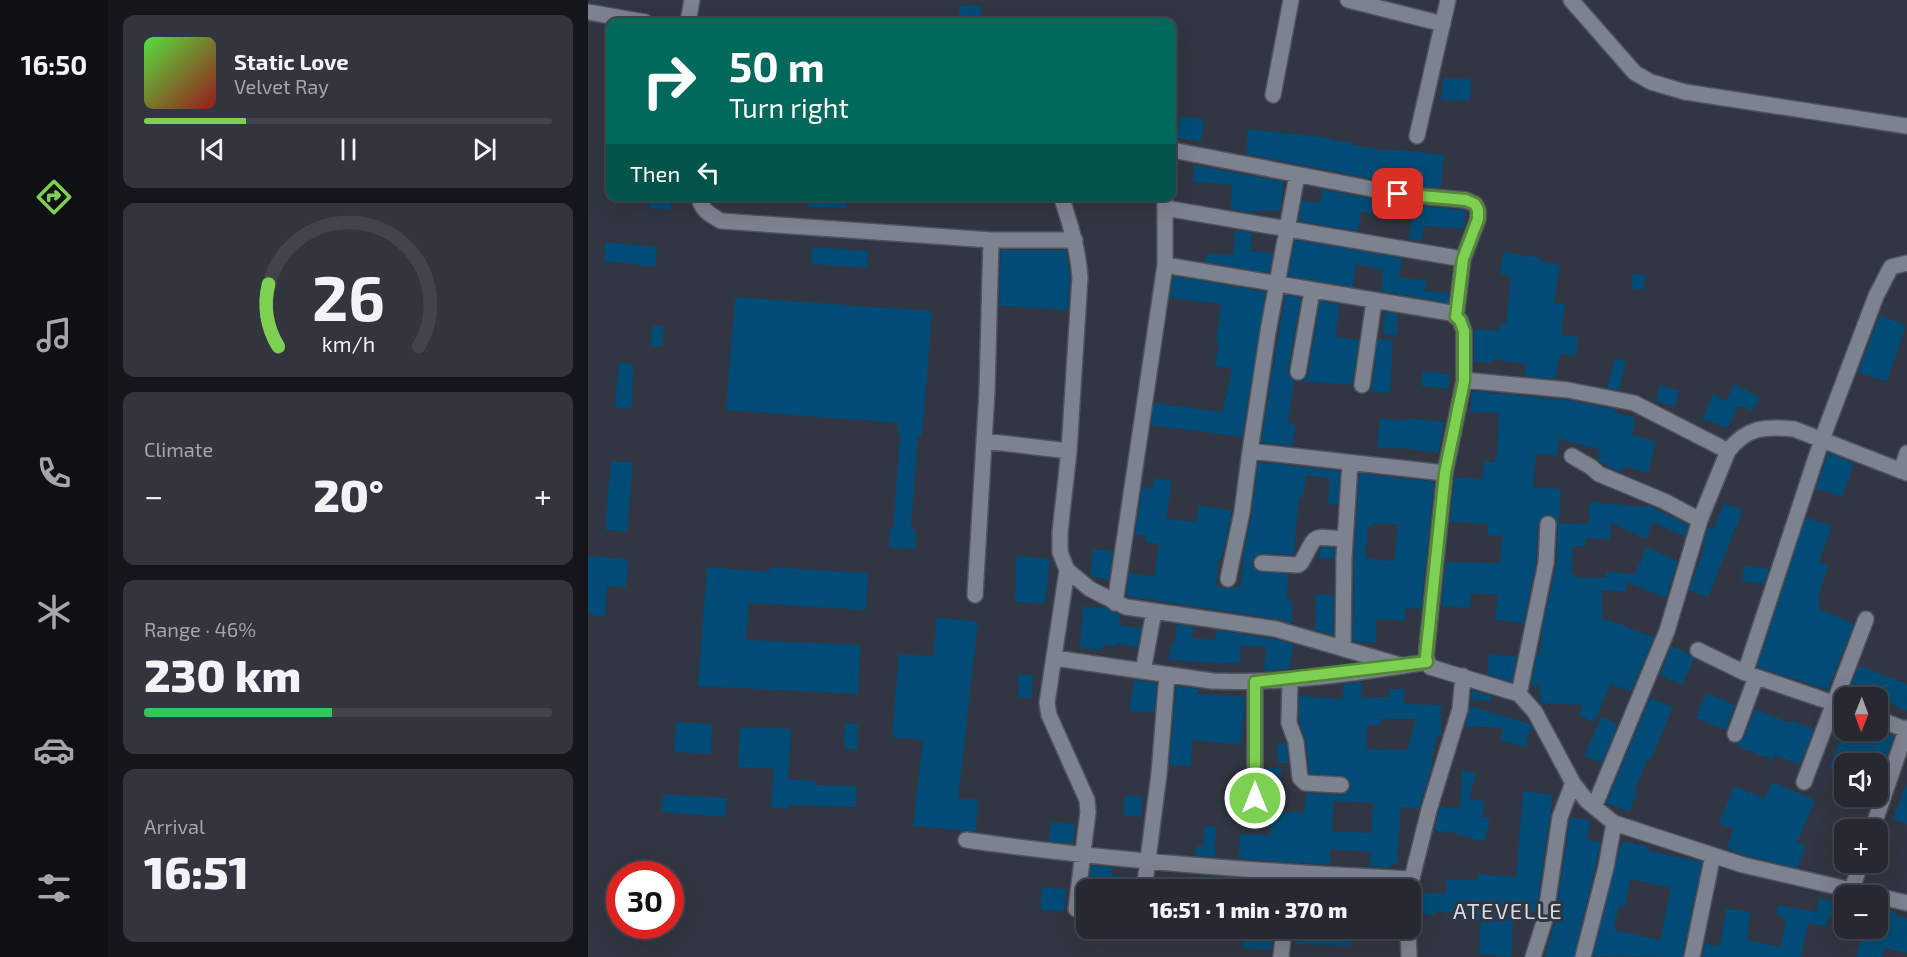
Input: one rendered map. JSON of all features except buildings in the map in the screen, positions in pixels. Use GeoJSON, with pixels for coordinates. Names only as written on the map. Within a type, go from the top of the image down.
{"type":"FeatureCollection","features":[{"type":"Feature","properties":{"kind":"street"},"geometry":{"type":"LineString","coordinates":[[689,18],[692,0]]}},
{"type":"Feature","properties":{"kind":"street"},"geometry":{"type":"LineString","coordinates":[[1273,95],[1291,0]]}},
{"type":"Feature","properties":{"kind":"street"},"geometry":{"type":"LineString","coordinates":[[1348,0],[1443,24]]}},
{"type":"Feature","properties":{"kind":"street"},"geometry":{"type":"LineString","coordinates":[[1417,136],[1448,0]]}},
{"type":"Feature","properties":{"kind":"street"},"geometry":{"type":"LineString","coordinates":[[1571,0],[1635,73],[1651,82],[1685,92],[1907,126]]}},
{"type":"Feature","properties":{"kind":"street"},"geometry":{"type":"LineString","coordinates":[[588,12],[622,18]]}},
{"type":"Feature","properties":{"kind":"street"},"geometry":{"type":"LineString","coordinates":[[1176,151],[1398,194],[1466,200],[1475,204],[1478,219],[1463,259],[1456,317]]}},
{"type":"Feature","properties":{"kind":"street"},"geometry":{"type":"LineString","coordinates":[[1228,579],[1242,512],[1250,451],[1297,175]]}},
{"type":"Feature","properties":{"kind":"street"},"geometry":{"type":"LineString","coordinates":[[699,201],[706,213],[721,221],[990,240],[1075,240]]}},
{"type":"Feature","properties":{"kind":"street"},"geometry":{"type":"LineString","coordinates":[[1063,201],[1079,257],[1080,277],[1069,451],[1060,532],[1060,552],[1067,570],[1090,589],[1126,607],[1276,629],[1402,666]]}},
{"type":"Feature","properties":{"kind":"street"},"geometry":{"type":"LineString","coordinates":[[1115,603],[1164,265],[1165,202],[1463,259]]}},
{"type":"Feature","properties":{"kind":"street"},"geometry":{"type":"LineString","coordinates":[[975,595],[984,441],[990,240]]}},
{"type":"Feature","properties":{"kind":"street"},"geometry":{"type":"LineString","coordinates":[[1735,734],[1822,439],[1876,296],[1891,267],[1907,263]]}},
{"type":"Feature","properties":{"kind":"street"},"geometry":{"type":"LineString","coordinates":[[1164,265],[1451,313],[1460,320],[1464,331],[1464,381],[1445,473],[1426,657],[1430,667],[1519,694],[1535,712],[1573,783],[1594,807],[1614,824],[1743,865],[1834,885]]}},
{"type":"Feature","properties":{"kind":"street"},"geometry":{"type":"LineString","coordinates":[[1298,372],[1312,291]]}},
{"type":"Feature","properties":{"kind":"street"},"geometry":{"type":"LineString","coordinates":[[1362,385],[1374,301]]}},
{"type":"Feature","properties":{"kind":"street"},"geometry":{"type":"LineString","coordinates":[[1464,381],[1568,390],[1634,403],[1728,451]]}},
{"type":"Feature","properties":{"kind":"street"},"geometry":{"type":"LineString","coordinates":[[1594,807],[1667,631],[1700,520],[1728,451],[1740,437],[1760,428],[1794,429],[1904,472],[1907,453]]}},
{"type":"Feature","properties":{"kind":"street"},"geometry":{"type":"LineString","coordinates":[[984,441],[1069,451]]}},
{"type":"Feature","properties":{"kind":"street"},"geometry":{"type":"LineString","coordinates":[[1250,451],[1445,473]]}},
{"type":"Feature","properties":{"kind":"street"},"geometry":{"type":"LineString","coordinates":[[1572,456],[1592,467],[1599,474],[1655,496],[1700,520]]}},
{"type":"Feature","properties":{"kind":"street"},"geometry":{"type":"LineString","coordinates":[[1343,647],[1345,539],[1350,463]]}},
{"type":"Feature","properties":{"kind":"street"},"geometry":{"type":"LineString","coordinates":[[1519,694],[1546,563],[1548,524]]}},
{"type":"Feature","properties":{"kind":"street"},"geometry":{"type":"LineString","coordinates":[[1263,562],[1298,565],[1315,538],[1345,539]]}},
{"type":"Feature","properties":{"kind":"street"},"geometry":{"type":"LineString","coordinates":[[1067,570],[1047,703],[1049,715],[1087,800],[1088,812],[1080,879]]}},
{"type":"Feature","properties":{"kind":"street"},"geometry":{"type":"LineString","coordinates":[[1143,671],[1154,611]]}},
{"type":"Feature","properties":{"kind":"street"},"geometry":{"type":"LineString","coordinates":[[1845,687],[1866,619]]}},
{"type":"Feature","properties":{"kind":"street"},"geometry":{"type":"LineString","coordinates":[[1698,650],[1751,675],[1834,703]]}},
{"type":"Feature","properties":{"kind":"street"},"geometry":{"type":"LineString","coordinates":[[1054,658],[1212,681],[1255,682],[1427,662]]}},
{"type":"Feature","properties":{"kind":"street"},"geometry":{"type":"LineString","coordinates":[[1146,879],[1159,774],[1167,675]]}},
{"type":"Feature","properties":{"kind":"street"},"geometry":{"type":"LineString","coordinates":[[1411,879],[1429,810],[1460,709],[1463,676]]}},
{"type":"Feature","properties":{"kind":"street"},"geometry":{"type":"LineString","coordinates":[[1290,678],[1289,723],[1296,742],[1300,778],[1305,783],[1341,785]]}},
{"type":"Feature","properties":{"kind":"street"},"geometry":{"type":"LineString","coordinates":[[1255,682],[1255,821]]}},
{"type":"Feature","properties":{"kind":"street"},"geometry":{"type":"LineString","coordinates":[[1804,782],[1834,718]]}},
{"type":"Feature","properties":{"kind":"street"},"geometry":{"type":"LineString","coordinates":[[1876,819],[1907,729],[1888,722]]}},
{"type":"Feature","properties":{"kind":"street"},"geometry":{"type":"LineString","coordinates":[[1533,957],[1545,919],[1560,817],[1573,783]]}},
{"type":"Feature","properties":{"kind":"street"},"geometry":{"type":"LineString","coordinates":[[1583,957],[1606,867],[1614,824]]}},
{"type":"Feature","properties":{"kind":"street"},"geometry":{"type":"LineString","coordinates":[[966,840],[1083,856],[1359,879]]}},
{"type":"Feature","properties":{"kind":"street"},"geometry":{"type":"LineString","coordinates":[[1692,957],[1713,855]]}},
{"type":"Feature","properties":{"kind":"street"},"geometry":{"type":"LineString","coordinates":[[1287,872],[1287,879]]}},
{"type":"Feature","properties":{"kind":"street"},"geometry":{"type":"LineString","coordinates":[[1888,898],[1907,903]]}},
{"type":"Feature","properties":{"kind":"street"},"geometry":{"type":"LineString","coordinates":[[1281,957],[1283,939]]}},
{"type":"Feature","properties":{"kind":"street"},"geometry":{"type":"LineString","coordinates":[[1408,939],[1409,957]]}},
{"type":"Feature","properties":{"kind":"district","name":"ATEVELLE"},"geometry":{"type":"Point","coordinates":[1508,911]}},
{"type":"Feature","properties":{"kind":"route"},"geometry":{"type":"LineString","coordinates":[[1255,798],[1255,682],[1427,662],[1445,473],[1464,381],[1464,331],[1460,320],[1456,317],[1463,259],[1478,219],[1478,210],[1475,204],[1466,200],[1398,194]]}}]}
